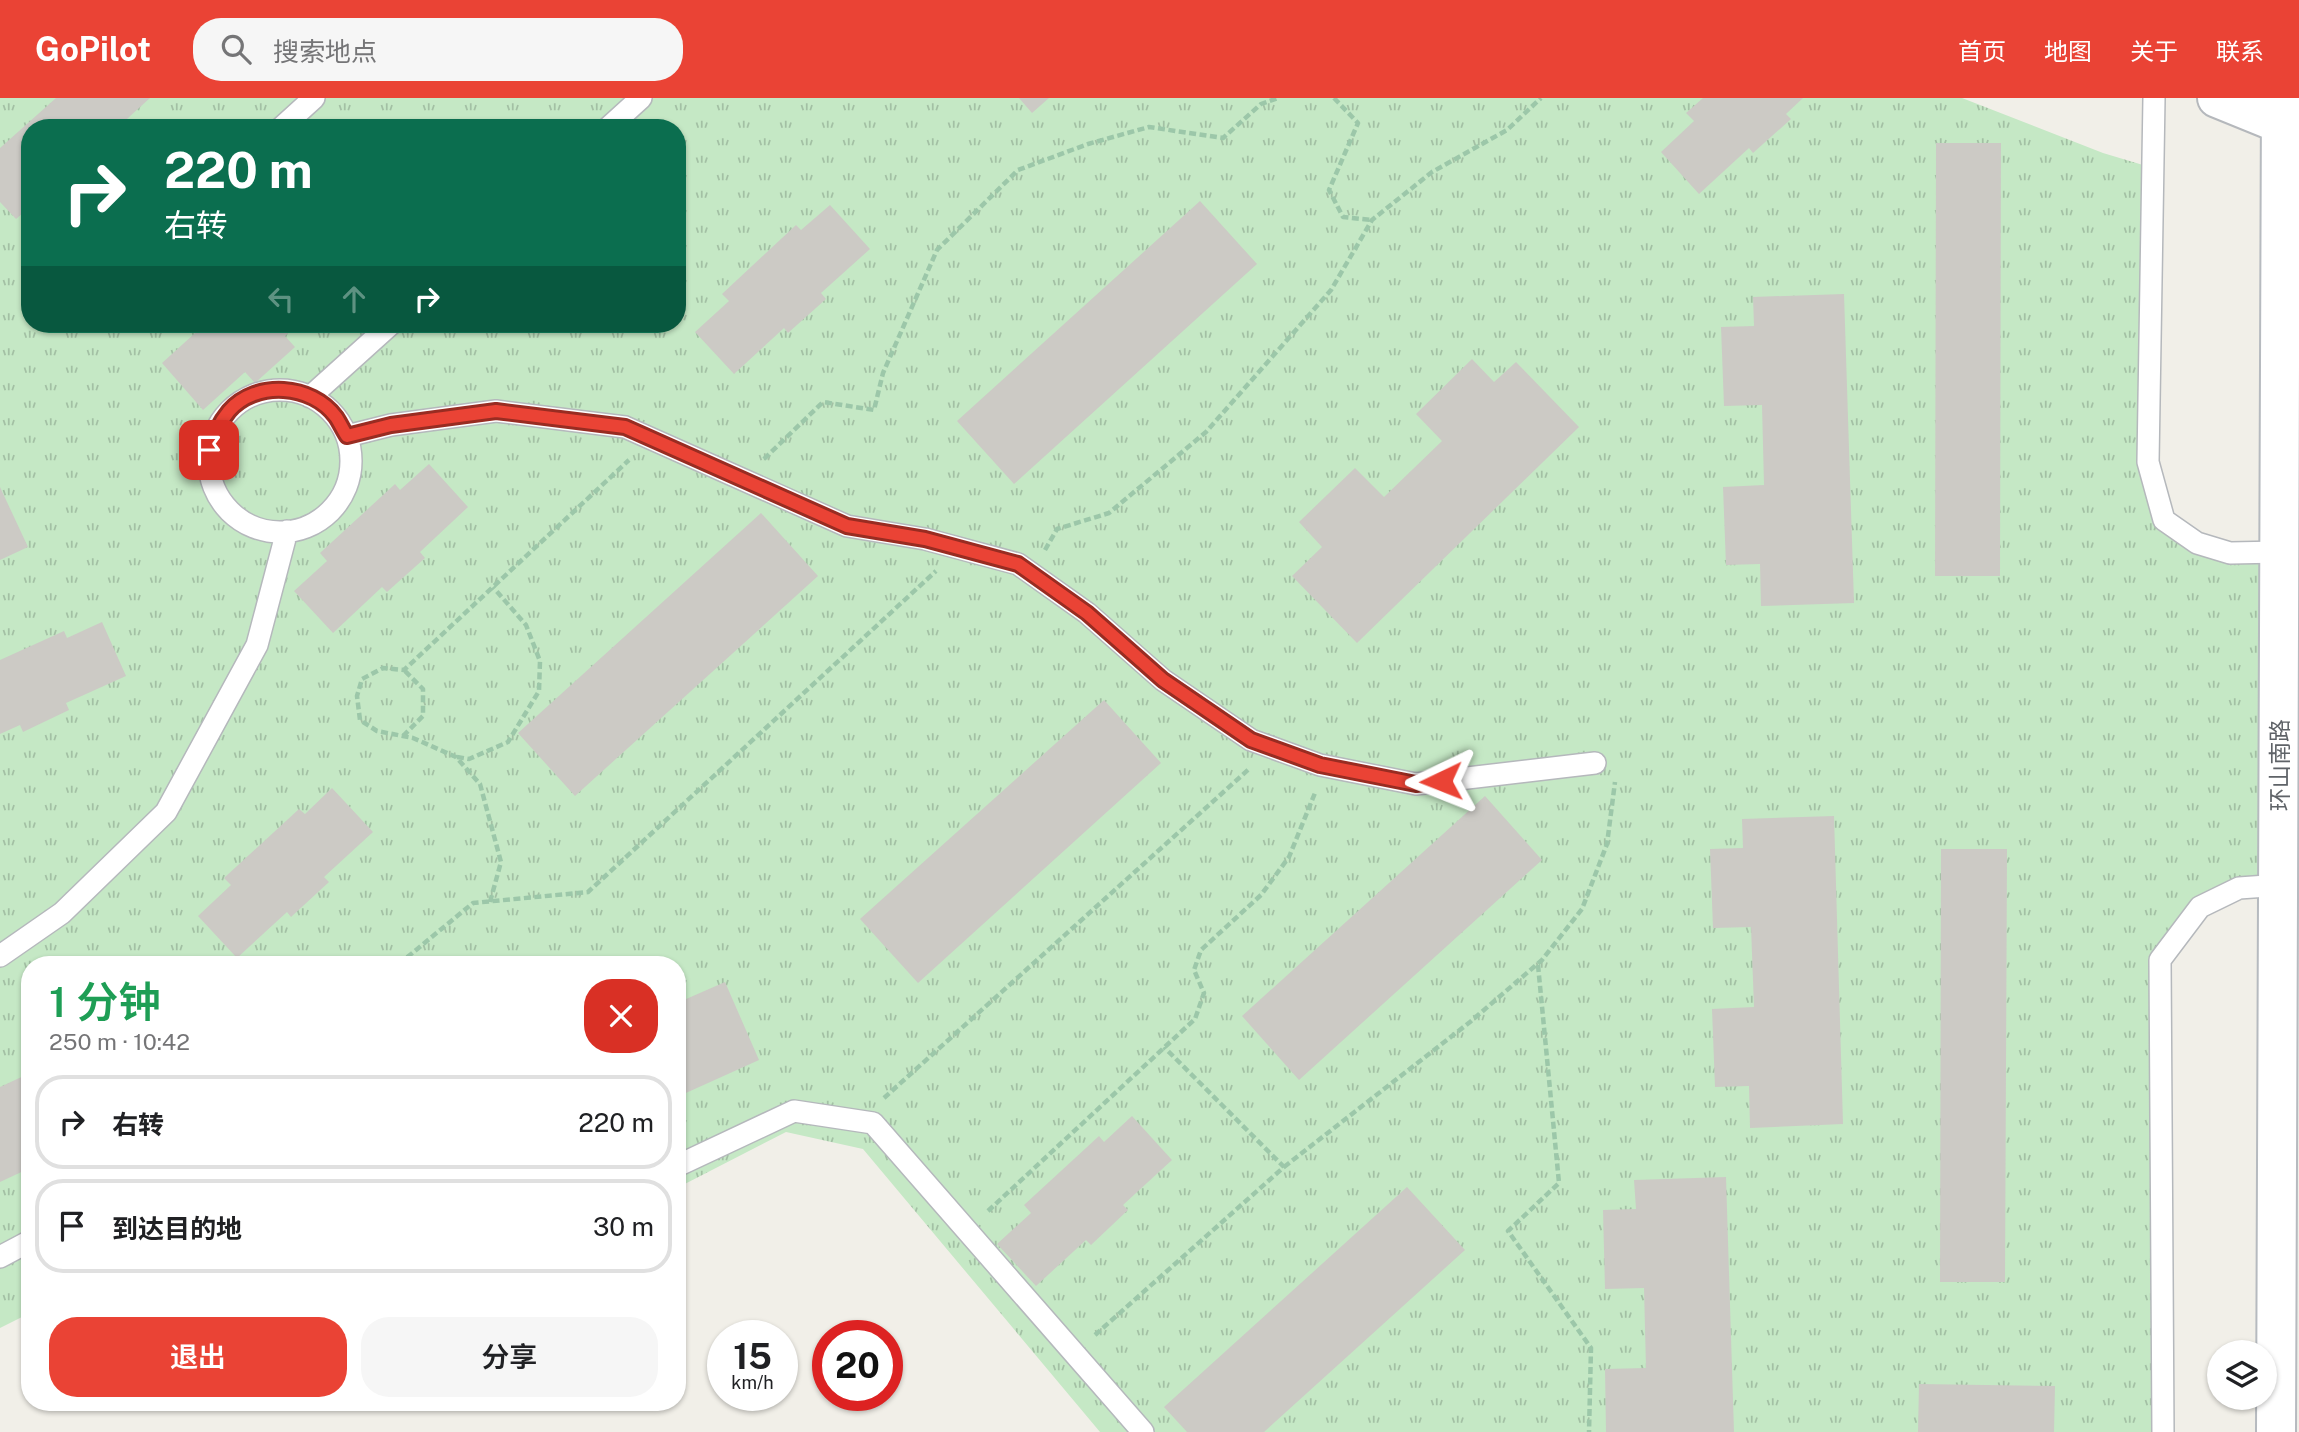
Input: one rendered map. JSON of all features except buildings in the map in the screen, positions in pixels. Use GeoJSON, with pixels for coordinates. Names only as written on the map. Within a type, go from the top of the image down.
{"type":"FeatureCollection","features":[{"type":"Feature","properties":{"kind":"main road"},"geometry":{"type":"LineString","coordinates":[[2217,98],[2281,111]]}},
{"type":"Feature","properties":{"kind":"main road","name":"环山南路"},"geometry":{"type":"LineString","coordinates":[[2276,1432],[2281,111]]}},
{"type":"Feature","properties":{"kind":"lane"},"geometry":{"type":"LineString","coordinates":[[291,119],[314,98]]}},
{"type":"Feature","properties":{"kind":"lane"},"geometry":{"type":"LineString","coordinates":[[618,119],[641,98]]}},
{"type":"Feature","properties":{"kind":"lane"},"geometry":{"type":"LineString","coordinates":[[2154,98],[2147,462],[2164,520],[2197,543],[2230,553],[2280,551]]}},
{"type":"Feature","properties":{"kind":"lane"},"geometry":{"type":"LineString","coordinates":[[310,397],[381,333]]}},
{"type":"Feature","properties":{"kind":"lane"},"geometry":{"type":"LineString","coordinates":[[273,389],[297,391],[310,397],[318,400],[335,416],[347,436],[352,460],[348,483],[337,504],[320,520],[298,530],[275,532],[252,527],[232,514],[217,496],[209,473],[209,450],[217,428],[231,409],[251,396],[273,389]]}},
{"type":"Feature","properties":{"kind":"lane"},"geometry":{"type":"LineString","coordinates":[[347,436],[391,425],[496,411],[625,427],[847,526],[925,539],[1018,564],[1087,613],[1163,680],[1251,740],[1273,748],[1326,766],[1416,784],[1595,763]]}},
{"type":"Feature","properties":{"kind":"lane"},"geometry":{"type":"LineString","coordinates":[[0,956],[62,913],[166,812],[257,645],[287,531]]}},
{"type":"Feature","properties":{"kind":"lane"},"geometry":{"type":"LineString","coordinates":[[2163,1432],[2160,960],[2200,907],[2239,888],[2267,886],[2279,881]]}},
{"type":"Feature","properties":{"kind":"lane"},"geometry":{"type":"LineString","coordinates":[[686,1162],[794,1111],[873,1123],[1143,1432]]}},
{"type":"Feature","properties":{"kind":"lane"},"geometry":{"type":"LineString","coordinates":[[0,1256],[21,1246]]}},
{"type":"Feature","properties":{"kind":"path"},"geometry":{"type":"LineString","coordinates":[[745,481],[769,453],[823,402],[874,410],[883,373],[937,250],[1018,170],[1088,144],[1149,127],[1223,138],[1261,104],[1279,98]]}},
{"type":"Feature","properties":{"kind":"path"},"geometry":{"type":"LineString","coordinates":[[1334,98],[1358,123],[1329,190],[1343,217],[1372,220]]}},
{"type":"Feature","properties":{"kind":"path"},"geometry":{"type":"LineString","coordinates":[[1031,573],[1057,529],[1109,513],[1206,432],[1331,290],[1372,220],[1432,172],[1507,130],[1541,98]]}},
{"type":"Feature","properties":{"kind":"path"},"geometry":{"type":"LineString","coordinates":[[404,670],[652,439]]}},
{"type":"Feature","properties":{"kind":"path"},"geometry":{"type":"LineString","coordinates":[[409,956],[473,904],[588,892],[959,548]]}},
{"type":"Feature","properties":{"kind":"path"},"geometry":{"type":"LineString","coordinates":[[403,736],[423,716],[423,689],[404,670],[383,668],[362,679],[357,696],[360,720],[377,731],[403,736],[414,738],[456,757],[470,759],[508,742],[539,691],[540,661],[526,625],[493,587]]}},
{"type":"Feature","properties":{"kind":"path"},"geometry":{"type":"LineString","coordinates":[[859,1121],[1273,748]]}},
{"type":"Feature","properties":{"kind":"path"},"geometry":{"type":"LineString","coordinates":[[456,757],[480,784],[501,862],[490,902]]}},
{"type":"Feature","properties":{"kind":"path"},"geometry":{"type":"LineString","coordinates":[[967,1230],[1195,1019],[1204,993],[1194,971],[1201,950],[1261,895],[1289,857],[1326,766]]}},
{"type":"Feature","properties":{"kind":"path"},"geometry":{"type":"LineString","coordinates":[[1075,1354],[1284,1167],[1470,1023],[1538,964],[1582,909],[1607,844],[1616,777]]}},
{"type":"Feature","properties":{"kind":"path"},"geometry":{"type":"LineString","coordinates":[[1538,964],[1559,1183],[1508,1231],[1591,1348],[1589,1432]]}},
{"type":"Feature","properties":{"kind":"path"},"geometry":{"type":"LineString","coordinates":[[1164,1047],[1284,1167]]}},
{"type":"Feature","properties":{"kind":"green space"},"geometry":{"type":"Polygon","coordinates":[[[0,98],[1962,98],[2103,153],[2153,168],[2148,462],[2164,519],[2197,543],[2280,552],[2279,882],[2200,907],[2160,960],[2163,1432],[1100,1432],[863,1149],[786,1132],[686,1183],[686,956],[21,956],[21,1318],[0,1328],[0,98]]]}},
{"type":"Feature","properties":{"kind":"route"},"geometry":{"type":"LineString","coordinates":[[209,450],[217,428],[231,409],[251,396],[273,389],[297,391],[318,400],[335,416],[347,436],[391,425],[496,411],[625,427],[847,526],[925,539],[1018,564],[1087,613],[1163,680],[1251,740],[1320,765],[1416,784],[1441,781]]}}]}
